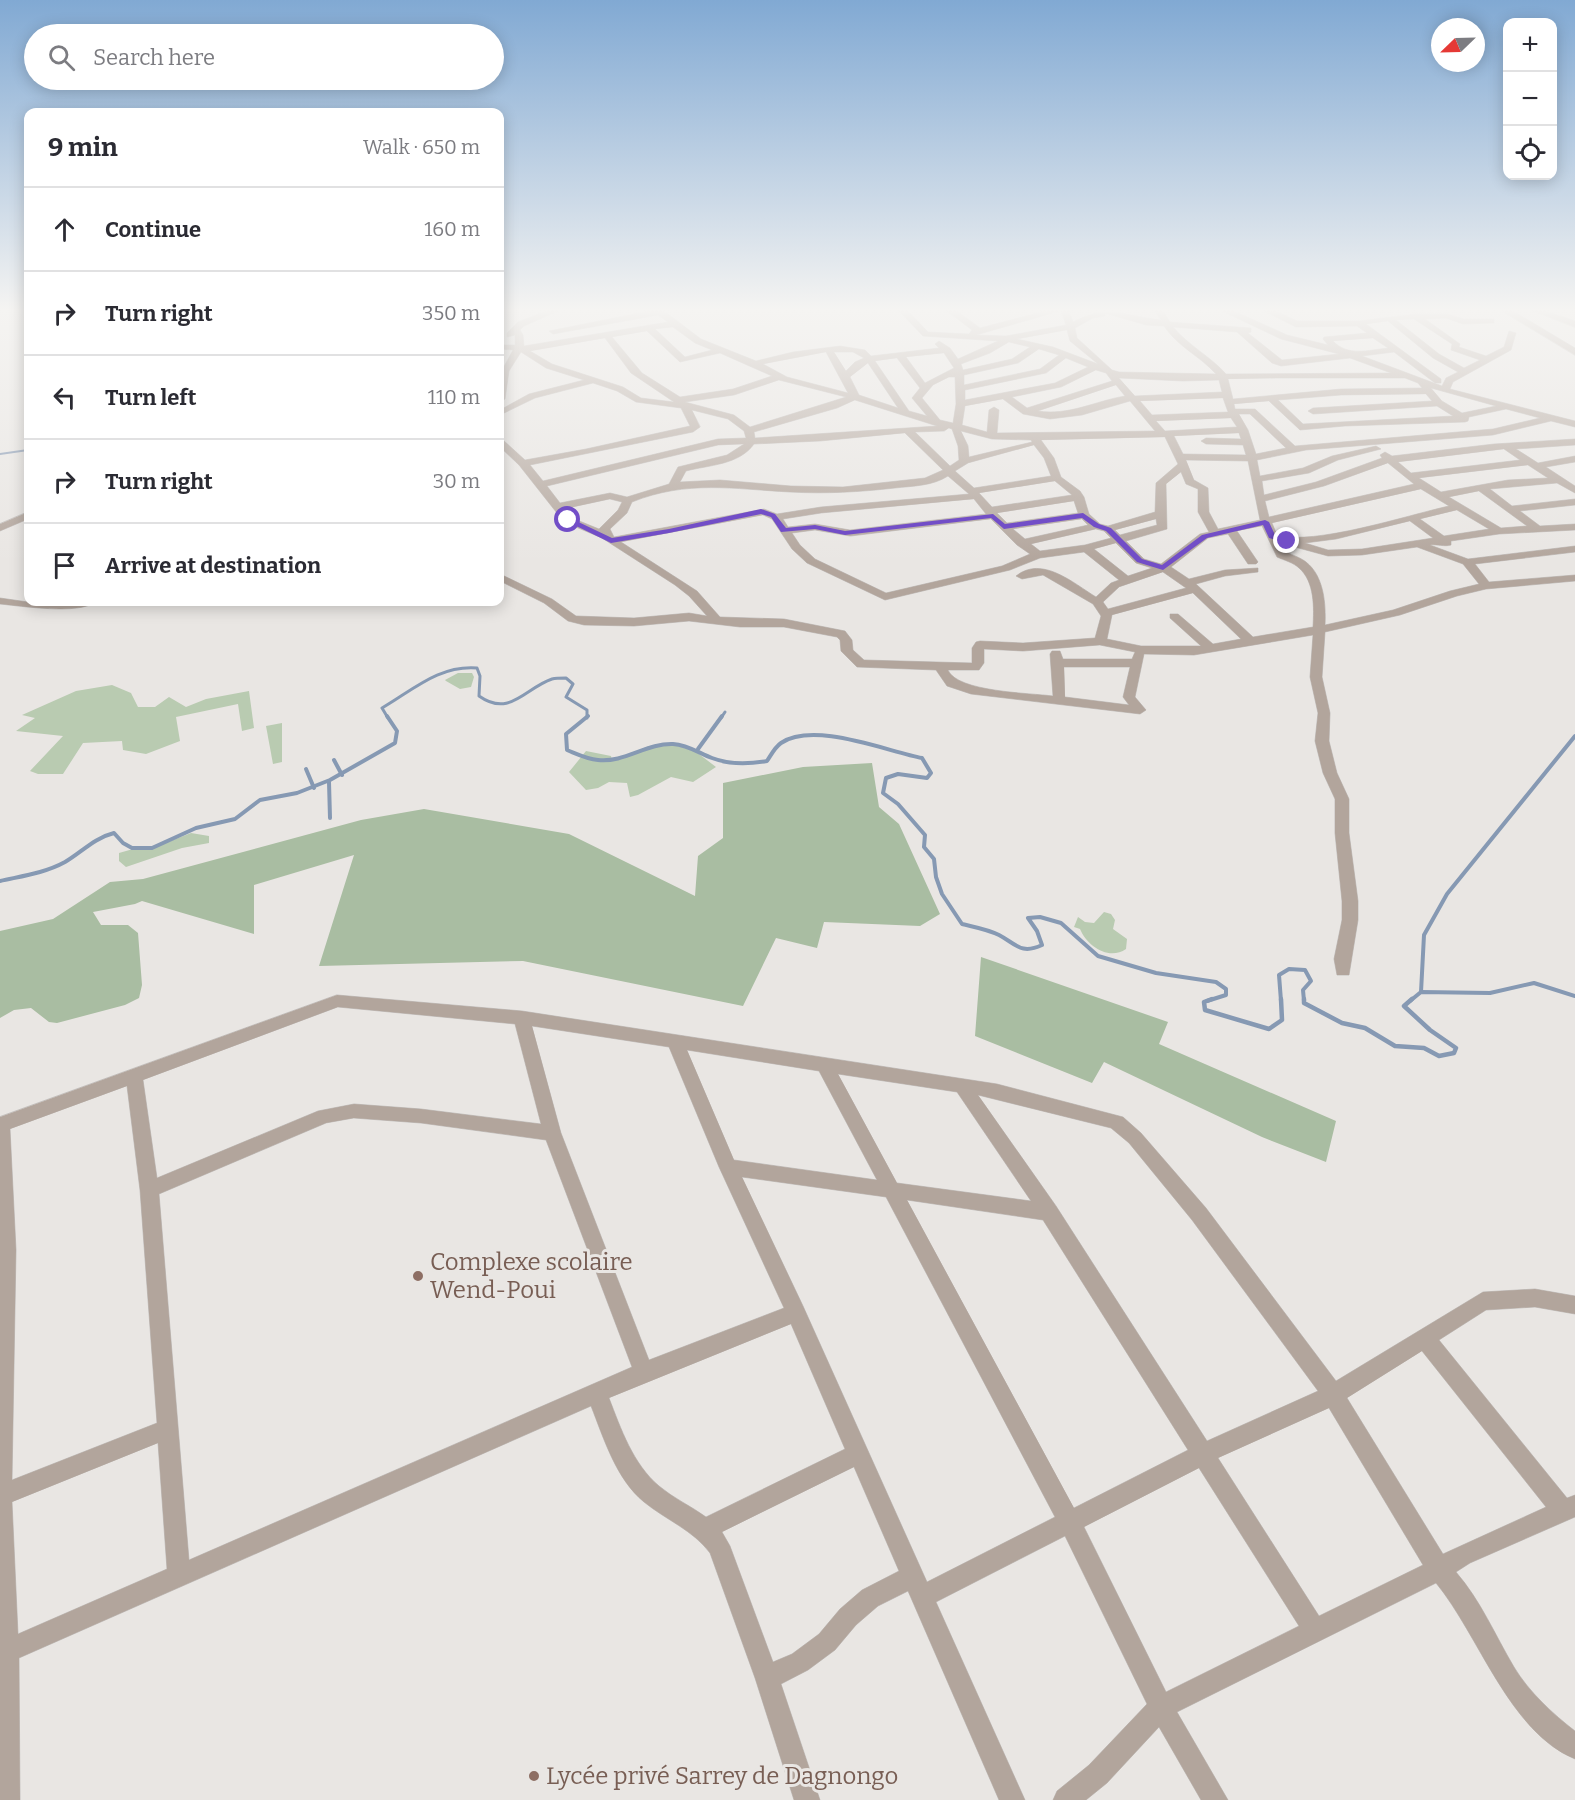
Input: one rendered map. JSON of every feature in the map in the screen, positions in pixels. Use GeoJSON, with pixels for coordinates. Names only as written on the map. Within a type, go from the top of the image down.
{"type":"FeatureCollection","features":[{"type":"Feature","properties":{"kind":"street"},"geometry":{"type":"LineString","coordinates":[[504,410],[542,395]]}},
{"type":"Feature","properties":{"kind":"street"},"geometry":{"type":"LineString","coordinates":[[630,395],[639,400],[717,411],[744,424],[750,435]]}},
{"type":"Feature","properties":{"kind":"street"},"geometry":{"type":"LineString","coordinates":[[523,463],[690,430],[696,424],[685,406],[671,395]]}},
{"type":"Feature","properties":{"kind":"street"},"geometry":{"type":"LineString","coordinates":[[662,403],[712,395]]}},
{"type":"Feature","properties":{"kind":"street"},"geometry":{"type":"LineString","coordinates":[[847,395],[955,428],[992,436],[1036,440],[1049,458],[1057,478],[1079,497],[1083,515],[1096,526],[1108,530],[1140,561],[1163,568],[1191,586],[1250,641]]}},
{"type":"Feature","properties":{"kind":"street"},"geometry":{"type":"LineString","coordinates":[[894,395],[906,413]]}},
{"type":"Feature","properties":{"kind":"street"},"geometry":{"type":"LineString","coordinates":[[919,395],[917,398],[938,423]]}},
{"type":"Feature","properties":{"kind":"street"},"geometry":{"type":"LineString","coordinates":[[961,395],[955,428],[964,461]]}},
{"type":"Feature","properties":{"kind":"street"},"geometry":{"type":"LineString","coordinates":[[961,404],[1010,395]]}},
{"type":"Feature","properties":{"kind":"street"},"geometry":{"type":"LineString","coordinates":[[1026,412],[1070,395]]}},
{"type":"Feature","properties":{"kind":"street"},"geometry":{"type":"LineString","coordinates":[[1128,395],[1167,436],[1190,482],[1203,488],[1201,505],[1206,520],[1215,532]]}},
{"type":"Feature","properties":{"kind":"street"},"geometry":{"type":"LineString","coordinates":[[1227,395],[1252,458],[1265,522],[1272,537],[1281,555],[1302,564],[1314,579],[1320,610],[1316,677],[1324,713],[1322,741],[1330,773],[1342,799],[1342,833],[1350,901],[1350,920],[1342,959],[1343,971]]}},
{"type":"Feature","properties":{"kind":"street"},"geometry":{"type":"LineString","coordinates":[[1148,418],[1296,395],[1330,424]]}},
{"type":"Feature","properties":{"kind":"street"},"geometry":{"type":"LineString","coordinates":[[1432,395],[1439,403],[1575,490]]}},
{"type":"Feature","properties":{"kind":"street"},"geometry":{"type":"LineString","coordinates":[[1469,395],[1506,407],[1575,424]]}},
{"type":"Feature","properties":{"kind":"street"},"geometry":{"type":"LineString","coordinates":[[1005,396],[1026,412],[1050,416],[1083,412],[1130,398],[1230,406],[1252,411],[1292,449]]}},
{"type":"Feature","properties":{"kind":"street"},"geometry":{"type":"LineString","coordinates":[[540,485],[750,435],[855,397]]}},
{"type":"Feature","properties":{"kind":"street"},"geometry":{"type":"LineString","coordinates":[[1271,398],[1300,427],[1462,417],[1506,407]]}},
{"type":"Feature","properties":{"kind":"street"},"geometry":{"type":"LineString","coordinates":[[1313,411],[1439,403]]}},
{"type":"Feature","properties":{"kind":"street"},"geometry":{"type":"LineString","coordinates":[[992,436],[994,410]]}},
{"type":"Feature","properties":{"kind":"street"},"geometry":{"type":"LineString","coordinates":[[1050,416],[1062,427],[1065,436]]}},
{"type":"Feature","properties":{"kind":"street"},"geometry":{"type":"LineString","coordinates":[[1258,479],[1305,471],[1376,444],[1507,429],[1551,418]]}},
{"type":"Feature","properties":{"kind":"street"},"geometry":{"type":"LineString","coordinates":[[1396,422],[1413,438]]}},
{"type":"Feature","properties":{"kind":"street"},"geometry":{"type":"LineString","coordinates":[[1359,423],[1390,460],[1408,476],[1499,531]]}},
{"type":"Feature","properties":{"kind":"street"},"geometry":{"type":"LineString","coordinates":[[1318,426],[1341,443]]}},
{"type":"Feature","properties":{"kind":"street"},"geometry":{"type":"LineString","coordinates":[[750,435],[820,438],[955,428]]}},
{"type":"Feature","properties":{"kind":"street"},"geometry":{"type":"LineString","coordinates":[[908,430],[931,455],[974,493],[1004,527],[1038,555]]}},
{"type":"Feature","properties":{"kind":"street"},"geometry":{"type":"LineString","coordinates":[[673,485],[682,469],[726,459],[742,450],[750,435]]}},
{"type":"Feature","properties":{"kind":"street"},"geometry":{"type":"LineString","coordinates":[[557,507],[610,496],[628,500],[647,491],[673,485],[729,482],[823,490],[926,481],[951,471],[964,461],[1036,440],[1065,436],[1245,436]]}},
{"type":"Feature","properties":{"kind":"street"},"geometry":{"type":"LineString","coordinates":[[1261,500],[1333,480],[1373,462],[1506,446],[1575,442]]}},
{"type":"Feature","properties":{"kind":"street"},"geometry":{"type":"LineString","coordinates":[[776,517],[802,554],[885,597],[1006,568],[1038,555],[1086,548],[1163,527],[1160,514],[1161,483],[1181,461],[1252,458],[1292,449],[1341,443],[1376,444]]}},
{"type":"Feature","properties":{"kind":"street"},"geometry":{"type":"LineString","coordinates":[[1557,444],[1575,453]]}},
{"type":"Feature","properties":{"kind":"street"},"geometry":{"type":"LineString","coordinates":[[504,446],[523,463],[572,523],[608,538],[699,596],[715,619]]}},
{"type":"Feature","properties":{"kind":"street"},"geometry":{"type":"LineString","coordinates":[[1444,453],[1464,468]]}},
{"type":"Feature","properties":{"kind":"street"},"geometry":{"type":"LineString","coordinates":[[1408,476],[1464,468],[1575,459]]}},
{"type":"Feature","properties":{"kind":"street"},"geometry":{"type":"LineString","coordinates":[[608,538],[669,531],[761,512],[776,517],[974,493],[1057,478]]}},
{"type":"Feature","properties":{"kind":"street"},"geometry":{"type":"LineString","coordinates":[[1442,495],[1517,482],[1575,478]]}},
{"type":"Feature","properties":{"kind":"street"},"geometry":{"type":"LineString","coordinates":[[1333,480],[1343,486]]}},
{"type":"Feature","properties":{"kind":"street"},"geometry":{"type":"LineString","coordinates":[[1097,602],[1115,585],[1163,568],[1204,536],[1215,532],[1265,522],[1357,495],[1422,485]]}},
{"type":"Feature","properties":{"kind":"street"},"geometry":{"type":"LineString","coordinates":[[1480,487],[1536,528]]}},
{"type":"Feature","properties":{"kind":"street"},"geometry":{"type":"LineString","coordinates":[[784,531],[815,527],[850,533],[991,514],[1079,497]]}},
{"type":"Feature","properties":{"kind":"street"},"geometry":{"type":"LineString","coordinates":[[608,538],[604,528],[623,511],[628,500]]}},
{"type":"Feature","properties":{"kind":"street"},"geometry":{"type":"LineString","coordinates":[[1512,509],[1575,502]]}},
{"type":"Feature","properties":{"kind":"street"},"geometry":{"type":"LineString","coordinates":[[1287,541],[1336,536],[1460,506]]}},
{"type":"Feature","properties":{"kind":"street"},"geometry":{"type":"LineString","coordinates":[[1108,530],[1160,514]]}},
{"type":"Feature","properties":{"kind":"street"},"geometry":{"type":"LineString","coordinates":[[1004,527],[1083,515]]}},
{"type":"Feature","properties":{"kind":"street"},"geometry":{"type":"LineString","coordinates":[[0,528],[24,517]]}},
{"type":"Feature","properties":{"kind":"street"},"geometry":{"type":"LineString","coordinates":[[1412,519],[1443,539],[1486,586]]}},
{"type":"Feature","properties":{"kind":"street"},"geometry":{"type":"LineString","coordinates":[[1021,543],[1096,526]]}},
{"type":"Feature","properties":{"kind":"street"},"geometry":{"type":"LineString","coordinates":[[1272,537],[1318,552],[1339,553],[1418,544],[1499,531],[1575,527]]}},
{"type":"Feature","properties":{"kind":"street"},"geometry":{"type":"LineString","coordinates":[[1106,613],[1225,573],[1253,566],[1230,529]]}},
{"type":"Feature","properties":{"kind":"street"},"geometry":{"type":"LineString","coordinates":[[1418,544],[1463,560],[1575,549]]}},
{"type":"Feature","properties":{"kind":"street"},"geometry":{"type":"LineString","coordinates":[[1086,548],[1126,580]]}},
{"type":"Feature","properties":{"kind":"street"},"geometry":{"type":"LineString","coordinates":[[1022,576],[1045,571],[1097,602],[1106,613],[1106,622],[1100,641]]}},
{"type":"Feature","properties":{"kind":"street"},"geometry":{"type":"LineString","coordinates":[[504,579],[548,601],[572,619],[634,622],[689,617],[758,624],[784,624],[841,634],[846,640],[847,651],[856,662],[862,664],[975,667],[978,663],[980,645],[1054,645],[1100,641],[1141,650],[1211,650],[1396,614],[1454,593],[1486,586],[1531,580],[1575,578]]}},
{"type":"Feature","properties":{"kind":"street"},"geometry":{"type":"LineString","coordinates":[[0,601],[24,603]]}},
{"type":"Feature","properties":{"kind":"street"},"geometry":{"type":"LineString","coordinates":[[1174,616],[1211,650]]}},
{"type":"Feature","properties":{"kind":"street"},"geometry":{"type":"LineString","coordinates":[[1054,645],[1058,663],[1059,700]]}},
{"type":"Feature","properties":{"kind":"street"},"geometry":{"type":"LineString","coordinates":[[942,666],[944,678],[960,687],[1140,710],[1129,697],[1141,650]]}},
{"type":"Feature","properties":{"kind":"street"},"geometry":{"type":"LineString","coordinates":[[1058,663],[1136,663]]}},
{"type":"Feature","properties":{"kind":"street"},"geometry":{"type":"LineString","coordinates":[[7,1800],[0,1496],[3,1251],[1,1124],[337,1001],[522,1018],[826,1067],[997,1091],[1107,1119],[1125,1128],[1199,1214],[1333,1395],[1439,1569],[1459,1593],[1476,1619],[1507,1678],[1544,1722],[1575,1746]]}},
{"type":"Feature","properties":{"kind":"street"},"geometry":{"type":"LineString","coordinates":[[522,1018],[552,1133],[644,1372]]}},
{"type":"Feature","properties":{"kind":"street"},"geometry":{"type":"LineString","coordinates":[[676,1043],[728,1167],[796,1312],[1011,1800]]}},
{"type":"Feature","properties":{"kind":"street"},"geometry":{"type":"LineString","coordinates":[[826,1067],[1070,1522],[1161,1707],[1215,1800]]}},
{"type":"Feature","properties":{"kind":"street"},"geometry":{"type":"LineString","coordinates":[[134,1077],[149,1190],[180,1575]]}},
{"type":"Feature","properties":{"kind":"street"},"geometry":{"type":"LineString","coordinates":[[963,1087],[1049,1212],[1315,1631]]}},
{"type":"Feature","properties":{"kind":"street"},"geometry":{"type":"LineString","coordinates":[[149,1190],[324,1116],[342,1111],[421,1116],[552,1133]]}},
{"type":"Feature","properties":{"kind":"street"},"geometry":{"type":"LineString","coordinates":[[728,1167],[1049,1212]]}},
{"type":"Feature","properties":{"kind":"street"},"geometry":{"type":"LineString","coordinates":[[922,1597],[1203,1454],[1333,1395],[1483,1301],[1535,1298],[1575,1305]]}},
{"type":"Feature","properties":{"kind":"street"},"geometry":{"type":"LineString","coordinates":[[3,1653],[597,1395],[644,1372],[796,1312]]}},
{"type":"Feature","properties":{"kind":"street"},"geometry":{"type":"LineString","coordinates":[[1066,1800],[1098,1774],[1161,1707],[1439,1569],[1462,1555],[1569,1508],[1425,1339]]}},
{"type":"Feature","properties":{"kind":"street"},"geometry":{"type":"LineString","coordinates":[[597,1395],[626,1462],[648,1491],[679,1514],[705,1529],[719,1546],[767,1678],[807,1800]]}},
{"type":"Feature","properties":{"kind":"street"},"geometry":{"type":"LineString","coordinates":[[0,1496],[167,1429]]}},
{"type":"Feature","properties":{"kind":"street"},"geometry":{"type":"LineString","coordinates":[[705,1529],[858,1454]]}},
{"type":"Feature","properties":{"kind":"street"},"geometry":{"type":"LineString","coordinates":[[767,1678],[800,1662],[827,1642],[848,1617],[870,1598],[912,1576]]}},
{"type":"Feature","properties":{"kind":"green space"},"geometry":{"type":"Polygon","coordinates":[[[458,673],[472,673],[474,677],[471,687],[460,689],[445,680],[458,673]]]}},
{"type":"Feature","properties":{"kind":"green space"},"geometry":{"type":"Polygon","coordinates":[[[112,685],[131,693],[138,707],[155,707],[169,697],[186,707],[206,699],[249,691],[254,728],[242,731],[238,704],[176,717],[180,741],[146,754],[123,750],[122,741],[83,743],[63,774],[38,774],[30,771],[63,736],[16,731],[35,718],[22,715],[76,691],[112,685]]]}},
{"type":"Feature","properties":{"kind":"green space"},"geometry":{"type":"Polygon","coordinates":[[[282,723],[282,762],[273,764],[266,726],[282,723]]]}},
{"type":"Feature","properties":{"kind":"green space"},"geometry":{"type":"Polygon","coordinates":[[[672,744],[695,751],[716,767],[693,782],[671,777],[630,797],[627,783],[609,782],[598,788],[586,790],[569,772],[586,751],[611,756],[612,761],[649,746],[672,744]]]}},
{"type":"Feature","properties":{"kind":"green space"},"geometry":{"type":"Polygon","coordinates":[[[872,763],[879,807],[899,824],[940,914],[920,926],[824,922],[817,948],[776,938],[743,1006],[523,961],[319,966],[354,855],[254,885],[254,934],[142,901],[93,912],[101,925],[128,925],[138,933],[142,985],[139,998],[125,1005],[57,1023],[49,1022],[31,1008],[14,1010],[0,1018],[0,931],[53,919],[110,882],[143,879],[361,820],[424,809],[569,834],[695,896],[698,856],[723,838],[723,783],[803,767],[872,763]]]}},
{"type":"Feature","properties":{"kind":"green space"},"geometry":{"type":"Polygon","coordinates":[[[191,833],[209,836],[209,843],[182,848],[126,867],[119,861],[119,853],[133,849],[153,848],[191,833]]]}},
{"type":"Feature","properties":{"kind":"green space"},"geometry":{"type":"Polygon","coordinates":[[[1104,912],[1111,914],[1115,920],[1113,929],[1127,939],[1126,949],[1113,953],[1099,950],[1088,941],[1080,929],[1074,927],[1078,917],[1085,922],[1094,923],[1104,912]]]}},
{"type":"Feature","properties":{"kind":"green space"},"geometry":{"type":"Polygon","coordinates":[[[981,957],[1168,1022],[1159,1044],[1336,1121],[1326,1162],[1262,1137],[1104,1062],[1092,1083],[975,1036],[981,957]]]}},
{"type":"Feature","properties":{"kind":"waterway"},"geometry":{"type":"LineString","coordinates":[[0,454],[24,451]]}},
{"type":"Feature","properties":{"kind":"waterway"},"geometry":{"type":"LineString","coordinates":[[388,718],[382,708],[427,680],[450,670],[463,668],[477,668],[480,676],[479,696],[500,704],[509,703],[552,679],[566,678],[573,684],[566,697],[587,710],[587,717]]}},
{"type":"Feature","properties":{"kind":"waterway"},"geometry":{"type":"LineString","coordinates":[[721,718],[725,712]]}},
{"type":"Feature","properties":{"kind":"waterway"},"geometry":{"type":"LineString","coordinates":[[341,774],[395,743],[397,731],[387,716]]}},
{"type":"Feature","properties":{"kind":"waterway"},"geometry":{"type":"LineString","coordinates":[[698,749],[722,716]]}},
{"type":"Feature","properties":{"kind":"waterway"},"geometry":{"type":"LineString","coordinates":[[587,717],[566,734],[567,750],[598,760],[617,759],[654,746],[673,744],[726,762],[760,762],[767,761],[781,743],[795,737],[812,735],[831,736],[922,758],[931,773],[927,778],[898,774],[886,778],[883,793],[898,804],[925,835],[924,847],[934,859],[936,877],[942,894],[962,924],[990,931],[1019,947],[1029,949],[1042,945],[1037,931],[1028,918],[1040,917],[1061,923],[1098,956],[1156,973],[1216,982],[1226,989],[1226,995],[1207,1001]]}},
{"type":"Feature","properties":{"kind":"waterway"},"geometry":{"type":"LineString","coordinates":[[1421,992],[1424,935],[1447,894],[1575,736]]}},
{"type":"Feature","properties":{"kind":"waterway"},"geometry":{"type":"LineString","coordinates":[[334,760],[341,774]]}},
{"type":"Feature","properties":{"kind":"waterway"},"geometry":{"type":"LineString","coordinates":[[306,769],[313,787]]}},
{"type":"Feature","properties":{"kind":"waterway"},"geometry":{"type":"LineString","coordinates":[[313,787],[341,774]]}},
{"type":"Feature","properties":{"kind":"waterway"},"geometry":{"type":"LineString","coordinates":[[329,782],[330,818]]}},
{"type":"Feature","properties":{"kind":"waterway"},"geometry":{"type":"LineString","coordinates":[[0,881],[57,866],[107,835],[114,833],[123,843],[132,848],[152,848],[196,828],[235,819],[260,800],[297,793],[313,787]]}},
{"type":"Feature","properties":{"kind":"waterway"},"geometry":{"type":"LineString","coordinates":[[1281,1001],[1279,975],[1289,969],[1305,970],[1311,981],[1303,990],[1304,1001]]}},
{"type":"Feature","properties":{"kind":"waterway"},"geometry":{"type":"LineString","coordinates":[[1421,992],[1490,993],[1534,983],[1575,996]]}},
{"type":"Feature","properties":{"kind":"waterway"},"geometry":{"type":"LineString","coordinates":[[1410,1001],[1421,992]]}},
{"type":"Feature","properties":{"kind":"waterway"},"geometry":{"type":"LineString","coordinates":[[1212,999],[1204,1002],[1205,1010],[1269,1029],[1282,1020],[1281,999]]}},
{"type":"Feature","properties":{"kind":"waterway"},"geometry":{"type":"LineString","coordinates":[[1304,1001],[1342,1023],[1365,1028],[1395,1046],[1424,1048],[1439,1056],[1454,1053],[1456,1048],[1430,1030],[1404,1006],[1412,999]]}},
{"type":"Feature","properties":{"kind":"place","name":"Complexe scolaire Wend-Poui"},"geometry":{"type":"Point","coordinates":[418,1276]}},
{"type":"Feature","properties":{"kind":"place","name":"Lycée privé Sarrey de Dagnongo"},"geometry":{"type":"Point","coordinates":[534,1776]}},
{"type":"Feature","properties":{"kind":"route"},"geometry":{"type":"LineString","coordinates":[[568,520],[606,536],[611,541],[761,512],[767,512],[776,517],[784,531],[815,527],[845,533],[993,516],[1004,527],[1083,515],[1096,526],[1108,530],[1140,561],[1163,568],[1204,536],[1215,532],[1265,522],[1272,537],[1287,541]]}}]}
